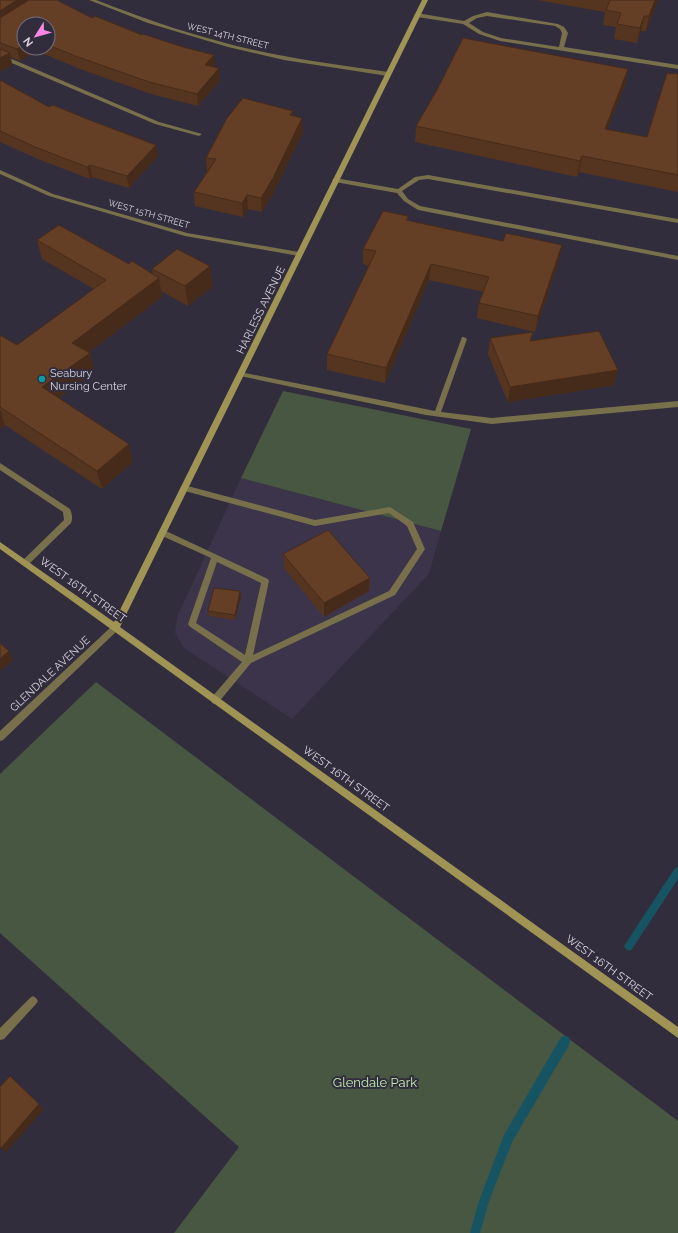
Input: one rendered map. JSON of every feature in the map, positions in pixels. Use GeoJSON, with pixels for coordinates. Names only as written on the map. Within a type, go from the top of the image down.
{"type":"FeatureCollection","features":[{"type":"Feature","properties":{"kind":"main road","name":"HARLESS AVENUE"},"geometry":{"type":"LineString","coordinates":[[115,628],[425,0]]}},
{"type":"Feature","properties":{"kind":"main road","name":"WEST 16TH STREET"},"geometry":{"type":"LineString","coordinates":[[0,545],[678,1033]]}},
{"type":"Feature","properties":{"kind":"street","name":"WEST 14TH STREET"},"geometry":{"type":"LineString","coordinates":[[92,0],[127,14],[184,33],[251,51],[388,74]]}},
{"type":"Feature","properties":{"kind":"street"},"geometry":{"type":"LineString","coordinates":[[465,23],[475,17],[487,14],[556,25],[562,28],[565,33],[560,48]]}},
{"type":"Feature","properties":{"kind":"street"},"geometry":{"type":"LineString","coordinates":[[417,15],[465,23],[481,33],[500,39],[678,67]]}},
{"type":"Feature","properties":{"kind":"street"},"geometry":{"type":"LineString","coordinates":[[0,56],[157,123],[199,134]]}},
{"type":"Feature","properties":{"kind":"street","name":"WEST 15TH STREET"},"geometry":{"type":"LineString","coordinates":[[0,172],[51,195],[187,235],[299,254]]}},
{"type":"Feature","properties":{"kind":"street"},"geometry":{"type":"LineString","coordinates":[[399,191],[417,178],[428,177],[678,221]]}},
{"type":"Feature","properties":{"kind":"street"},"geometry":{"type":"LineString","coordinates":[[336,180],[399,191],[406,200],[418,208],[678,258]]}},
{"type":"Feature","properties":{"kind":"street"},"geometry":{"type":"LineString","coordinates":[[437,414],[464,339]]}},
{"type":"Feature","properties":{"kind":"street"},"geometry":{"type":"LineString","coordinates":[[240,374],[437,414],[492,421],[678,404]]}},
{"type":"Feature","properties":{"kind":"street"},"geometry":{"type":"LineString","coordinates":[[0,466],[67,511],[68,521],[25,563]]}},
{"type":"Feature","properties":{"kind":"street"},"geometry":{"type":"LineString","coordinates":[[184,488],[315,523],[390,510],[410,524],[421,549],[392,594],[248,662],[215,700]]}},
{"type":"Feature","properties":{"kind":"street"},"geometry":{"type":"LineString","coordinates":[[163,533],[265,581],[248,662]]}},
{"type":"Feature","properties":{"kind":"street"},"geometry":{"type":"LineString","coordinates":[[215,558],[192,624],[248,662]]}},
{"type":"Feature","properties":{"kind":"street","name":"GLENDALE AVENUE"},"geometry":{"type":"LineString","coordinates":[[0,737],[115,628]]}},
{"type":"Feature","properties":{"kind":"street"},"geometry":{"type":"LineString","coordinates":[[0,1036],[33,1001]]}},
{"type":"Feature","properties":{"kind":"shaded area"},"geometry":{"type":"Polygon","coordinates":[[[241,478],[441,531],[429,574],[292,719],[184,648],[175,633],[177,617],[241,478]]]}},
{"type":"Feature","properties":{"kind":"green space"},"geometry":{"type":"Polygon","coordinates":[[[283,391],[471,429],[441,531],[241,478],[283,391]]]}},
{"type":"Feature","properties":{"kind":"green space","name":"Glendale Park"},"geometry":{"type":"Polygon","coordinates":[[[96,682],[678,1121],[678,1233],[174,1233],[239,1147],[0,933],[0,774],[96,682]]]}},
{"type":"Feature","properties":{"kind":"building"},"geometry":{"type":"Polygon","coordinates":[[[0,0],[17,0],[0,11],[0,0]]]}},
{"type":"Feature","properties":{"kind":"building"},"geometry":{"type":"Polygon","coordinates":[[[29,0],[57,0],[92,18],[95,16],[142,35],[143,34],[214,55],[205,65],[219,68],[197,94],[149,82],[56,48],[56,16],[16,16],[16,49],[0,43],[0,18],[29,0]]]}},
{"type":"Feature","properties":{"kind":"building"},"geometry":{"type":"Polygon","coordinates":[[[610,0],[655,0],[649,16],[644,16],[640,28],[617,24],[621,13],[606,10],[610,0]]]}},
{"type":"Feature","properties":{"kind":"building"},"geometry":{"type":"Polygon","coordinates":[[[463,38],[628,69],[605,129],[647,137],[667,73],[678,74],[678,175],[582,156],[580,161],[416,126],[437,90],[463,38]]]}},
{"type":"Feature","properties":{"kind":"building"},"geometry":{"type":"Polygon","coordinates":[[[0,49],[10,53],[0,58],[0,49]]]}},
{"type":"Feature","properties":{"kind":"building"},"geometry":{"type":"Polygon","coordinates":[[[0,80],[49,107],[53,105],[156,145],[127,176],[90,165],[87,167],[35,147],[0,131],[0,80]]]}},
{"type":"Feature","properties":{"kind":"building"},"geometry":{"type":"Polygon","coordinates":[[[243,98],[293,111],[290,115],[302,118],[273,178],[261,198],[247,195],[242,203],[194,192],[216,159],[206,158],[227,118],[243,98]]]}},
{"type":"Feature","properties":{"kind":"building"},"geometry":{"type":"Polygon","coordinates":[[[383,211],[408,216],[406,220],[503,241],[506,233],[562,245],[538,316],[479,303],[489,277],[431,264],[386,368],[327,354],[376,251],[363,249],[383,211]]]}},
{"type":"Feature","properties":{"kind":"building"},"geometry":{"type":"Polygon","coordinates":[[[59,225],[129,264],[132,261],[159,278],[72,343],[90,353],[42,387],[129,444],[97,471],[0,407],[0,335],[17,345],[106,280],[37,240],[59,225]]]}},
{"type":"Feature","properties":{"kind":"building"},"geometry":{"type":"Polygon","coordinates":[[[177,249],[210,266],[185,286],[152,269],[177,249]]]}},
{"type":"Feature","properties":{"kind":"building"},"geometry":{"type":"Polygon","coordinates":[[[599,331],[618,370],[510,387],[490,338],[533,332],[530,341],[599,331]]]}},
{"type":"Feature","properties":{"kind":"building"},"geometry":{"type":"Polygon","coordinates":[[[328,530],[370,578],[324,603],[283,554],[328,530]]]}},
{"type":"Feature","properties":{"kind":"building"},"geometry":{"type":"Polygon","coordinates":[[[214,588],[240,591],[235,615],[208,611],[214,588]]]}},
{"type":"Feature","properties":{"kind":"building"},"geometry":{"type":"Polygon","coordinates":[[[0,643],[9,651],[0,659],[0,643]]]}},
{"type":"Feature","properties":{"kind":"building"},"geometry":{"type":"Polygon","coordinates":[[[10,1076],[39,1104],[0,1148],[0,1087],[10,1076]]]}},
{"type":"Feature","properties":{"kind":"waterway"},"geometry":{"type":"LineString","coordinates":[[629,946],[678,871]]}},
{"type":"Feature","properties":{"kind":"waterway"},"geometry":{"type":"LineString","coordinates":[[475,1233],[484,1201],[508,1139],[565,1041]]}},
{"type":"Feature","properties":{"kind":"place","name":"Seabury Nursing Center"},"geometry":{"type":"Point","coordinates":[42,379]}}]}
